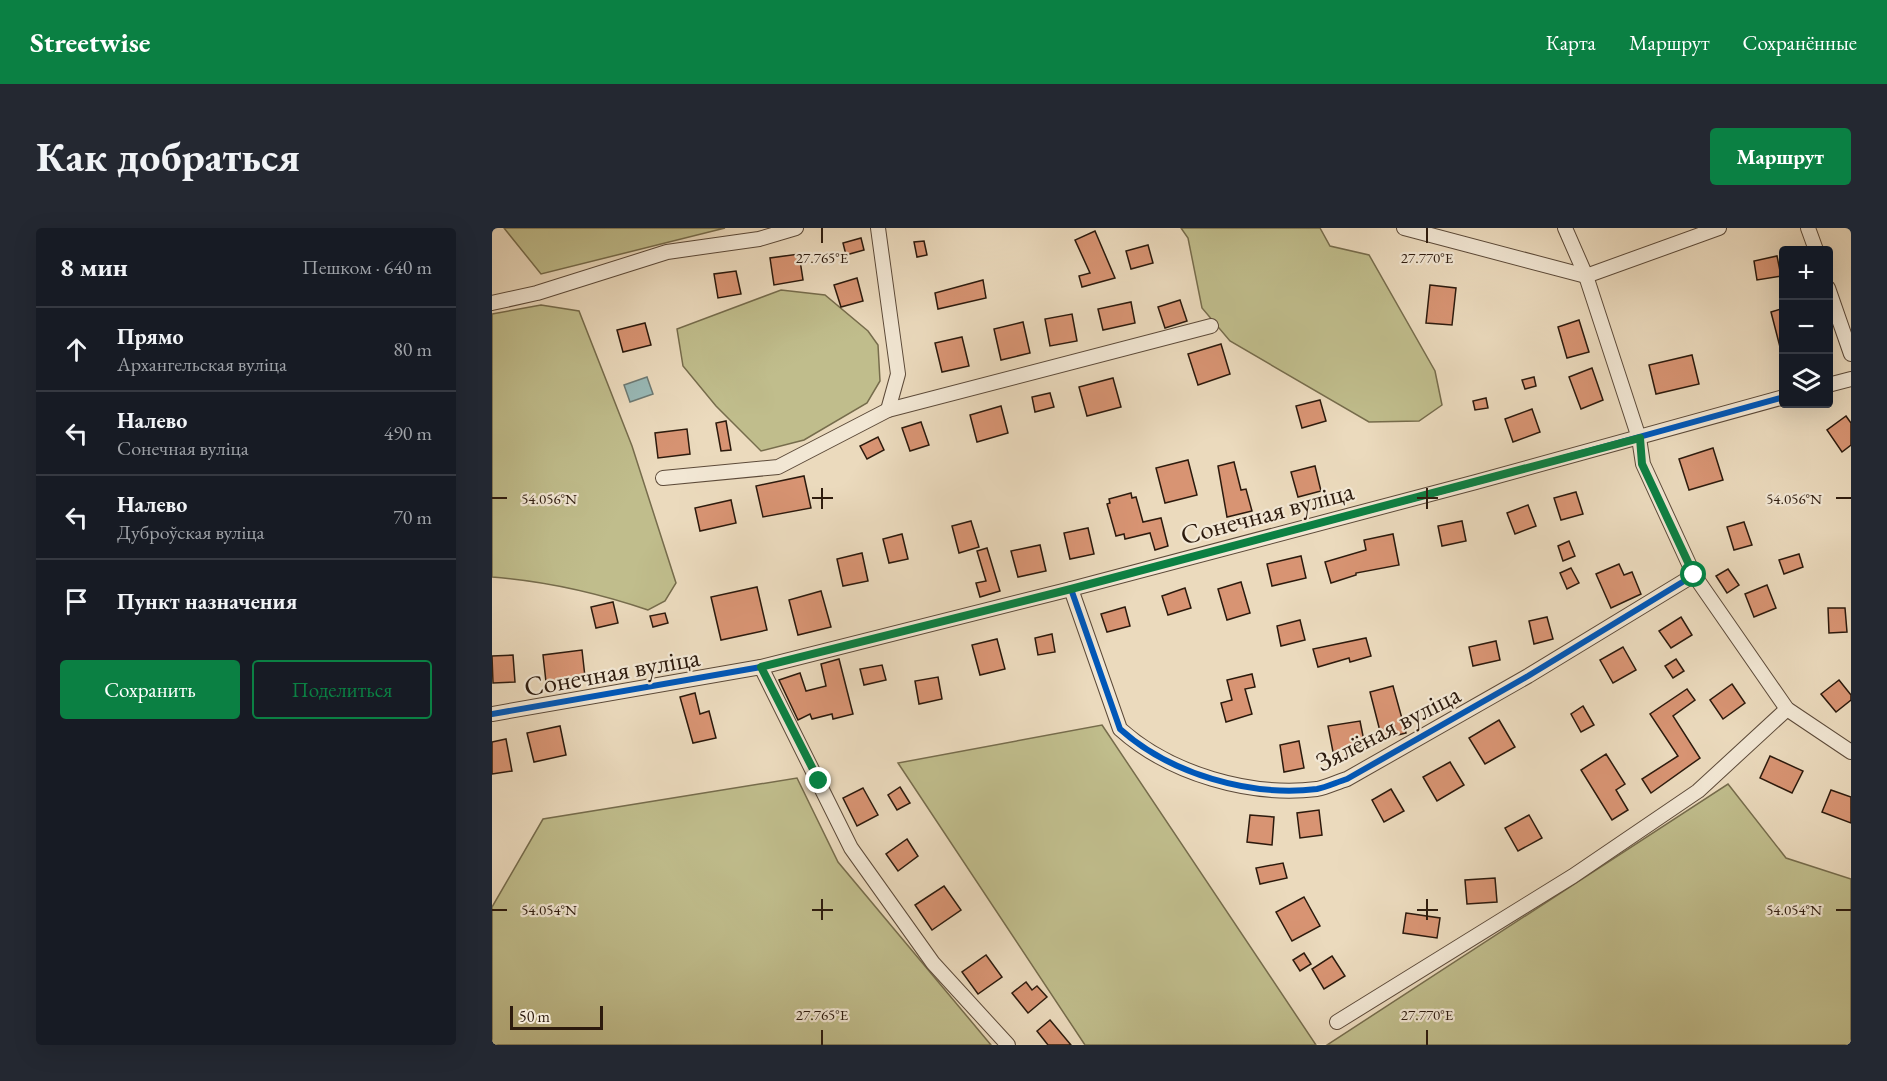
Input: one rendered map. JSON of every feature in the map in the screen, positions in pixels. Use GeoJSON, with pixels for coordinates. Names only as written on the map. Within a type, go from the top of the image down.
{"type":"FeatureCollection","features":[{"type":"Feature","properties":{"kind":"street"},"geometry":{"type":"LineString","coordinates":[[492,303],[537,293],[667,252],[759,239],[796,228]]}},
{"type":"Feature","properties":{"kind":"street"},"geometry":{"type":"LineString","coordinates":[[878,228],[898,374],[888,410]]}},
{"type":"Feature","properties":{"kind":"street"},"geometry":{"type":"LineString","coordinates":[[1404,228],[1586,276],[1719,228]]}},
{"type":"Feature","properties":{"kind":"street"},"geometry":{"type":"LineString","coordinates":[[1565,228],[1586,276],[1640,438],[1642,464],[1694,575],[1786,709],[1851,752]]}},
{"type":"Feature","properties":{"kind":"street"},"geometry":{"type":"LineString","coordinates":[[1808,228],[1815,246]]}},
{"type":"Feature","properties":{"kind":"street"},"geometry":{"type":"LineString","coordinates":[[1832,300],[1851,354]]}},
{"type":"Feature","properties":{"kind":"street"},"geometry":{"type":"LineString","coordinates":[[663,478],[778,467],[888,410],[1211,326]]}},
{"type":"Feature","properties":{"kind":"street"},"geometry":{"type":"LineString","coordinates":[[1833,384],[1851,379]]}},
{"type":"Feature","properties":{"kind":"street","name":"Сонечная вуліца"},"geometry":{"type":"LineString","coordinates":[[492,714],[761,667],[1071,589],[1779,399]]}},
{"type":"Feature","properties":{"kind":"street","name":"Зялёная вуліца"},"geometry":{"type":"LineString","coordinates":[[1071,589],[1120,729],[1136,744],[1182,767],[1226,783],[1279,791],[1319,789],[1347,779],[1528,676],[1694,575]]}},
{"type":"Feature","properties":{"kind":"street"},"geometry":{"type":"LineString","coordinates":[[761,667],[851,848],[933,963],[1008,1045]]}},
{"type":"Feature","properties":{"kind":"street"},"geometry":{"type":"LineString","coordinates":[[1337,1022],[1573,876],[1698,791],[1786,709]]}},
{"type":"Feature","properties":{"kind":"shaded area"},"geometry":{"type":"Polygon","coordinates":[[[504,228],[725,228],[541,274],[504,228]]]}},
{"type":"Feature","properties":{"kind":"shaded area"},"geometry":{"type":"Polygon","coordinates":[[[1181,228],[1320,228],[1330,246],[1369,255],[1435,371],[1442,405],[1419,421],[1369,422],[1230,341],[1202,308],[1188,238],[1181,228]]]}},
{"type":"Feature","properties":{"kind":"shaded area"},"geometry":{"type":"Polygon","coordinates":[[[781,290],[825,295],[868,331],[878,345],[880,381],[867,403],[804,440],[761,451],[716,406],[683,366],[677,329],[781,290]]]}},
{"type":"Feature","properties":{"kind":"shaded area"},"geometry":{"type":"Polygon","coordinates":[[[541,305],[579,311],[632,446],[676,583],[665,601],[648,610],[571,589],[531,581],[492,577],[492,314],[541,305]]]}},
{"type":"Feature","properties":{"kind":"shaded area"},"geometry":{"type":"Polygon","coordinates":[[[1102,725],[1316,1045],[1085,1045],[898,763],[1102,725]]]}},
{"type":"Feature","properties":{"kind":"shaded area"},"geometry":{"type":"Polygon","coordinates":[[[797,778],[838,862],[991,1045],[492,1045],[492,907],[543,819],[797,778]]]}},
{"type":"Feature","properties":{"kind":"shaded area"},"geometry":{"type":"Polygon","coordinates":[[[1728,784],[1786,858],[1851,879],[1851,1045],[1327,1045],[1728,784]]]}},
{"type":"Feature","properties":{"kind":"water"},"geometry":{"type":"Polygon","coordinates":[[[647,377],[653,394],[630,402],[624,385],[647,377]]]}},
{"type":"Feature","properties":{"kind":"building"},"geometry":{"type":"Polygon","coordinates":[[[1095,231],[1115,278],[1082,287],[1079,276],[1090,273],[1075,240],[1095,231]]]}},
{"type":"Feature","properties":{"kind":"building"},"geometry":{"type":"Polygon","coordinates":[[[861,238],[864,250],[846,255],[843,243],[861,238]]]}},
{"type":"Feature","properties":{"kind":"building"},"geometry":{"type":"Polygon","coordinates":[[[924,241],[927,255],[917,257],[914,242],[924,241]]]}},
{"type":"Feature","properties":{"kind":"building"},"geometry":{"type":"Polygon","coordinates":[[[1148,245],[1153,263],[1131,269],[1126,251],[1148,245]]]}},
{"type":"Feature","properties":{"kind":"building"},"geometry":{"type":"Polygon","coordinates":[[[799,254],[803,280],[774,285],[770,258],[799,254]]]}},
{"type":"Feature","properties":{"kind":"building"},"geometry":{"type":"Polygon","coordinates":[[[1777,256],[1779,276],[1757,280],[1754,261],[1777,256]]]}},
{"type":"Feature","properties":{"kind":"building"},"geometry":{"type":"Polygon","coordinates":[[[736,271],[741,294],[718,298],[714,274],[736,271]]]}},
{"type":"Feature","properties":{"kind":"building"},"geometry":{"type":"Polygon","coordinates":[[[857,278],[863,301],[841,307],[834,285],[857,278]]]}},
{"type":"Feature","properties":{"kind":"building"},"geometry":{"type":"Polygon","coordinates":[[[983,280],[986,298],[938,309],[935,293],[983,280]]]}},
{"type":"Feature","properties":{"kind":"building"},"geometry":{"type":"Polygon","coordinates":[[[1430,285],[1456,288],[1452,325],[1426,323],[1430,285]]]}},
{"type":"Feature","properties":{"kind":"building"},"geometry":{"type":"Polygon","coordinates":[[[1180,300],[1187,321],[1165,328],[1158,307],[1180,300]]]}},
{"type":"Feature","properties":{"kind":"building"},"geometry":{"type":"Polygon","coordinates":[[[1131,302],[1135,323],[1103,330],[1098,309],[1131,302]]]}},
{"type":"Feature","properties":{"kind":"building"},"geometry":{"type":"Polygon","coordinates":[[[1779,310],[1779,343],[1771,312],[1779,310]]]}},
{"type":"Feature","properties":{"kind":"building"},"geometry":{"type":"Polygon","coordinates":[[[1072,314],[1077,341],[1050,346],[1045,319],[1072,314]]]}},
{"type":"Feature","properties":{"kind":"building"},"geometry":{"type":"Polygon","coordinates":[[[1579,320],[1589,352],[1567,358],[1558,327],[1579,320]]]}},
{"type":"Feature","properties":{"kind":"building"},"geometry":{"type":"Polygon","coordinates":[[[1023,322],[1030,353],[1001,360],[994,329],[1023,322]]]}},
{"type":"Feature","properties":{"kind":"building"},"geometry":{"type":"Polygon","coordinates":[[[645,323],[651,345],[623,352],[617,330],[645,323]]]}},
{"type":"Feature","properties":{"kind":"building"},"geometry":{"type":"Polygon","coordinates":[[[962,337],[969,366],[942,372],[935,343],[962,337]]]}},
{"type":"Feature","properties":{"kind":"building"},"geometry":{"type":"Polygon","coordinates":[[[1221,344],[1230,374],[1198,385],[1188,354],[1221,344]]]}},
{"type":"Feature","properties":{"kind":"building"},"geometry":{"type":"Polygon","coordinates":[[[1692,355],[1699,384],[1656,394],[1649,365],[1692,355]]]}},
{"type":"Feature","properties":{"kind":"building"},"geometry":{"type":"Polygon","coordinates":[[[1592,368],[1603,400],[1581,409],[1569,377],[1592,368]]]}},
{"type":"Feature","properties":{"kind":"building"},"geometry":{"type":"Polygon","coordinates":[[[1534,377],[1536,386],[1525,389],[1522,380],[1534,377]]]}},
{"type":"Feature","properties":{"kind":"building"},"geometry":{"type":"Polygon","coordinates":[[[1113,378],[1121,407],[1087,416],[1079,387],[1113,378]]]}},
{"type":"Feature","properties":{"kind":"building"},"geometry":{"type":"Polygon","coordinates":[[[1050,393],[1054,407],[1035,412],[1032,397],[1050,393]]]}},
{"type":"Feature","properties":{"kind":"building"},"geometry":{"type":"Polygon","coordinates":[[[1486,398],[1488,408],[1475,410],[1473,401],[1486,398]]]}},
{"type":"Feature","properties":{"kind":"building"},"geometry":{"type":"Polygon","coordinates":[[[1320,400],[1326,421],[1302,428],[1296,406],[1320,400]]]}},
{"type":"Feature","properties":{"kind":"building"},"geometry":{"type":"Polygon","coordinates":[[[1001,406],[1008,433],[977,442],[970,415],[1001,406]]]}},
{"type":"Feature","properties":{"kind":"building"},"geometry":{"type":"Polygon","coordinates":[[[1532,409],[1540,432],[1513,442],[1505,419],[1532,409]]]}},
{"type":"Feature","properties":{"kind":"building"},"geometry":{"type":"Polygon","coordinates":[[[1846,416],[1851,423],[1851,445],[1842,452],[1827,430],[1846,416]]]}},
{"type":"Feature","properties":{"kind":"building"},"geometry":{"type":"Polygon","coordinates":[[[726,421],[731,450],[721,451],[716,423],[726,421]]]}},
{"type":"Feature","properties":{"kind":"building"},"geometry":{"type":"Polygon","coordinates":[[[921,422],[929,445],[910,451],[902,428],[921,422]]]}},
{"type":"Feature","properties":{"kind":"building"},"geometry":{"type":"Polygon","coordinates":[[[687,429],[690,454],[658,458],[655,433],[687,429]]]}},
{"type":"Feature","properties":{"kind":"building"},"geometry":{"type":"Polygon","coordinates":[[[878,437],[884,450],[867,459],[860,446],[878,437]]]}},
{"type":"Feature","properties":{"kind":"building"},"geometry":{"type":"Polygon","coordinates":[[[1713,448],[1723,480],[1689,490],[1679,459],[1713,448]]]}},
{"type":"Feature","properties":{"kind":"building"},"geometry":{"type":"Polygon","coordinates":[[[1188,460],[1197,495],[1165,503],[1156,468],[1188,460]]]}},
{"type":"Feature","properties":{"kind":"building"},"geometry":{"type":"Polygon","coordinates":[[[1234,462],[1241,490],[1246,489],[1252,511],[1227,517],[1218,466],[1234,462]]]}},
{"type":"Feature","properties":{"kind":"building"},"geometry":{"type":"Polygon","coordinates":[[[1315,466],[1321,491],[1298,497],[1291,472],[1315,466]]]}},
{"type":"Feature","properties":{"kind":"building"},"geometry":{"type":"Polygon","coordinates":[[[804,476],[811,508],[763,517],[756,486],[804,476]]]}},
{"type":"Feature","properties":{"kind":"building"},"geometry":{"type":"Polygon","coordinates":[[[1576,492],[1583,514],[1561,520],[1554,498],[1576,492]]]}},
{"type":"Feature","properties":{"kind":"building"},"geometry":{"type":"Polygon","coordinates":[[[1131,493],[1132,498],[1136,497],[1143,522],[1161,518],[1168,546],[1155,550],[1150,533],[1125,539],[1124,534],[1116,536],[1107,504],[1110,503],[1109,499],[1131,493]]]}},
{"type":"Feature","properties":{"kind":"building"},"geometry":{"type":"Polygon","coordinates":[[[731,500],[736,523],[700,531],[695,508],[731,500]]]}},
{"type":"Feature","properties":{"kind":"building"},"geometry":{"type":"Polygon","coordinates":[[[1528,505],[1536,526],[1515,534],[1507,513],[1528,505]]]}},
{"type":"Feature","properties":{"kind":"building"},"geometry":{"type":"Polygon","coordinates":[[[971,521],[979,547],[959,553],[952,526],[971,521]]]}},
{"type":"Feature","properties":{"kind":"building"},"geometry":{"type":"Polygon","coordinates":[[[1462,521],[1466,541],[1442,546],[1438,526],[1462,521]]]}},
{"type":"Feature","properties":{"kind":"building"},"geometry":{"type":"Polygon","coordinates":[[[1744,522],[1752,545],[1734,550],[1727,527],[1744,522]]]}},
{"type":"Feature","properties":{"kind":"building"},"geometry":{"type":"Polygon","coordinates":[[[1088,528],[1094,554],[1070,559],[1064,533],[1088,528]]]}},
{"type":"Feature","properties":{"kind":"building"},"geometry":{"type":"Polygon","coordinates":[[[902,534],[908,559],[889,563],[883,539],[902,534]]]}},
{"type":"Feature","properties":{"kind":"building"},"geometry":{"type":"Polygon","coordinates":[[[1393,534],[1399,565],[1356,573],[1356,575],[1331,583],[1325,562],[1366,550],[1364,540],[1393,534]]]}},
{"type":"Feature","properties":{"kind":"building"},"geometry":{"type":"Polygon","coordinates":[[[1569,541],[1575,556],[1563,561],[1558,546],[1569,541]]]}},
{"type":"Feature","properties":{"kind":"building"},"geometry":{"type":"Polygon","coordinates":[[[1040,545],[1046,571],[1018,577],[1011,551],[1040,545]]]}},
{"type":"Feature","properties":{"kind":"building"},"geometry":{"type":"Polygon","coordinates":[[[987,548],[1000,591],[980,597],[976,583],[986,581],[977,551],[987,548]]]}},
{"type":"Feature","properties":{"kind":"building"},"geometry":{"type":"Polygon","coordinates":[[[862,553],[868,581],[843,586],[837,559],[862,553]]]}},
{"type":"Feature","properties":{"kind":"building"},"geometry":{"type":"Polygon","coordinates":[[[1799,554],[1803,567],[1784,574],[1779,560],[1799,554]]]}},
{"type":"Feature","properties":{"kind":"building"},"geometry":{"type":"Polygon","coordinates":[[[1301,556],[1306,578],[1272,586],[1267,564],[1301,556]]]}},
{"type":"Feature","properties":{"kind":"building"},"geometry":{"type":"Polygon","coordinates":[[[1619,564],[1624,575],[1632,572],[1641,594],[1611,608],[1596,574],[1619,564]]]}},
{"type":"Feature","properties":{"kind":"building"},"geometry":{"type":"Polygon","coordinates":[[[1571,568],[1579,583],[1567,589],[1560,573],[1571,568]]]}},
{"type":"Feature","properties":{"kind":"building"},"geometry":{"type":"Polygon","coordinates":[[[1728,569],[1739,585],[1727,593],[1716,576],[1728,569]]]}},
{"type":"Feature","properties":{"kind":"building"},"geometry":{"type":"Polygon","coordinates":[[[1241,582],[1250,613],[1227,620],[1218,589],[1241,582]]]}},
{"type":"Feature","properties":{"kind":"building"},"geometry":{"type":"Polygon","coordinates":[[[1767,585],[1776,608],[1754,617],[1745,594],[1767,585]]]}},
{"type":"Feature","properties":{"kind":"building"},"geometry":{"type":"Polygon","coordinates":[[[757,587],[767,630],[721,640],[711,597],[757,587]]]}},
{"type":"Feature","properties":{"kind":"building"},"geometry":{"type":"Polygon","coordinates":[[[1185,588],[1191,608],[1168,615],[1162,596],[1185,588]]]}},
{"type":"Feature","properties":{"kind":"building"},"geometry":{"type":"Polygon","coordinates":[[[821,591],[831,627],[798,635],[789,600],[821,591]]]}},
{"type":"Feature","properties":{"kind":"building"},"geometry":{"type":"Polygon","coordinates":[[[613,602],[618,623],[596,628],[591,607],[613,602]]]}},
{"type":"Feature","properties":{"kind":"building"},"geometry":{"type":"Polygon","coordinates":[[[1125,607],[1130,626],[1107,632],[1101,614],[1125,607]]]}},
{"type":"Feature","properties":{"kind":"building"},"geometry":{"type":"Polygon","coordinates":[[[1828,608],[1845,608],[1847,632],[1829,633],[1828,608]]]}},
{"type":"Feature","properties":{"kind":"building"},"geometry":{"type":"Polygon","coordinates":[[[665,613],[668,623],[653,627],[650,616],[665,613]]]}},
{"type":"Feature","properties":{"kind":"building"},"geometry":{"type":"Polygon","coordinates":[[[1547,617],[1553,639],[1534,644],[1529,621],[1547,617]]]}},
{"type":"Feature","properties":{"kind":"building"},"geometry":{"type":"Polygon","coordinates":[[[1681,617],[1692,635],[1671,648],[1659,631],[1681,617]]]}},
{"type":"Feature","properties":{"kind":"building"},"geometry":{"type":"Polygon","coordinates":[[[1300,620],[1305,640],[1281,646],[1277,626],[1300,620]]]}},
{"type":"Feature","properties":{"kind":"building"},"geometry":{"type":"Polygon","coordinates":[[[1052,634],[1055,652],[1038,655],[1035,638],[1052,634]]]}},
{"type":"Feature","properties":{"kind":"building"},"geometry":{"type":"Polygon","coordinates":[[[1366,638],[1371,656],[1350,662],[1349,658],[1318,667],[1313,649],[1366,638]]]}},
{"type":"Feature","properties":{"kind":"building"},"geometry":{"type":"Polygon","coordinates":[[[997,639],[1005,669],[980,675],[972,645],[997,639]]]}},
{"type":"Feature","properties":{"kind":"building"},"geometry":{"type":"Polygon","coordinates":[[[1496,641],[1500,660],[1473,666],[1469,647],[1496,641]]]}},
{"type":"Feature","properties":{"kind":"building"},"geometry":{"type":"Polygon","coordinates":[[[1623,647],[1636,670],[1613,683],[1600,660],[1623,647]]]}},
{"type":"Feature","properties":{"kind":"building"},"geometry":{"type":"Polygon","coordinates":[[[582,650],[585,677],[546,682],[543,655],[582,650]]]}},
{"type":"Feature","properties":{"kind":"building"},"geometry":{"type":"Polygon","coordinates":[[[513,655],[515,682],[493,683],[492,656],[513,655]]]}},
{"type":"Feature","properties":{"kind":"building"},"geometry":{"type":"Polygon","coordinates":[[[839,659],[853,714],[833,719],[832,714],[812,719],[810,714],[798,720],[779,680],[800,673],[806,691],[826,686],[821,664],[839,659]]]}},
{"type":"Feature","properties":{"kind":"building"},"geometry":{"type":"Polygon","coordinates":[[[1676,659],[1684,671],[1673,678],[1665,666],[1676,659]]]}},
{"type":"Feature","properties":{"kind":"building"},"geometry":{"type":"Polygon","coordinates":[[[882,665],[886,680],[864,685],[860,669],[882,665]]]}},
{"type":"Feature","properties":{"kind":"building"},"geometry":{"type":"Polygon","coordinates":[[[1252,674],[1255,687],[1245,689],[1252,714],[1226,722],[1221,703],[1232,700],[1227,680],[1252,674]]]}},
{"type":"Feature","properties":{"kind":"building"},"geometry":{"type":"Polygon","coordinates":[[[938,677],[942,699],[919,704],[915,681],[938,677]]]}},
{"type":"Feature","properties":{"kind":"building"},"geometry":{"type":"Polygon","coordinates":[[[1839,680],[1851,695],[1851,700],[1836,712],[1821,694],[1839,680]]]}},
{"type":"Feature","properties":{"kind":"building"},"geometry":{"type":"Polygon","coordinates":[[[1732,684],[1745,703],[1723,719],[1710,700],[1732,684]]]}},
{"type":"Feature","properties":{"kind":"building"},"geometry":{"type":"Polygon","coordinates":[[[1393,686],[1406,733],[1382,739],[1370,692],[1393,686]]]}},
{"type":"Feature","properties":{"kind":"building"},"geometry":{"type":"Polygon","coordinates":[[[1687,689],[1695,700],[1673,716],[1700,758],[1651,793],[1642,779],[1678,756],[1650,714],[1687,689]]]}},
{"type":"Feature","properties":{"kind":"building"},"geometry":{"type":"Polygon","coordinates":[[[695,693],[700,714],[709,711],[716,738],[693,743],[680,697],[695,693]]]}},
{"type":"Feature","properties":{"kind":"building"},"geometry":{"type":"Polygon","coordinates":[[[1583,706],[1594,725],[1581,732],[1571,714],[1583,706]]]}},
{"type":"Feature","properties":{"kind":"building"},"geometry":{"type":"Polygon","coordinates":[[[1499,720],[1515,747],[1485,764],[1469,738],[1499,720]]]}},
{"type":"Feature","properties":{"kind":"building"},"geometry":{"type":"Polygon","coordinates":[[[1360,721],[1365,746],[1333,752],[1328,726],[1360,721]]]}},
{"type":"Feature","properties":{"kind":"building"},"geometry":{"type":"Polygon","coordinates":[[[560,726],[566,755],[534,762],[527,733],[560,726]]]}},
{"type":"Feature","properties":{"kind":"building"},"geometry":{"type":"Polygon","coordinates":[[[506,739],[512,771],[492,774],[492,742],[506,739]]]}},
{"type":"Feature","properties":{"kind":"building"},"geometry":{"type":"Polygon","coordinates":[[[1299,741],[1304,768],[1284,772],[1280,745],[1299,741]]]}},
{"type":"Feature","properties":{"kind":"building"},"geometry":{"type":"Polygon","coordinates":[[[1606,754],[1625,784],[1616,790],[1628,810],[1612,820],[1581,770],[1606,754]]]}},
{"type":"Feature","properties":{"kind":"building"},"geometry":{"type":"Polygon","coordinates":[[[1770,756],[1803,771],[1792,793],[1760,778],[1770,756]]]}},
{"type":"Feature","properties":{"kind":"building"},"geometry":{"type":"Polygon","coordinates":[[[1450,762],[1464,785],[1437,801],[1423,777],[1450,762]]]}},
{"type":"Feature","properties":{"kind":"building"},"geometry":{"type":"Polygon","coordinates":[[[900,787],[910,803],[897,810],[888,795],[900,787]]]}},
{"type":"Feature","properties":{"kind":"building"},"geometry":{"type":"Polygon","coordinates":[[[863,788],[878,815],[857,826],[843,798],[863,788]]]}},
{"type":"Feature","properties":{"kind":"building"},"geometry":{"type":"Polygon","coordinates":[[[1391,789],[1404,811],[1384,822],[1372,800],[1391,789]]]}},
{"type":"Feature","properties":{"kind":"building"},"geometry":{"type":"Polygon","coordinates":[[[1831,790],[1851,797],[1851,823],[1822,812],[1831,790]]]}},
{"type":"Feature","properties":{"kind":"building"},"geometry":{"type":"Polygon","coordinates":[[[1319,810],[1322,835],[1300,838],[1297,813],[1319,810]]]}},
{"type":"Feature","properties":{"kind":"building"},"geometry":{"type":"Polygon","coordinates":[[[1250,815],[1274,817],[1272,845],[1247,842],[1250,815]]]}},
{"type":"Feature","properties":{"kind":"building"},"geometry":{"type":"Polygon","coordinates":[[[1529,815],[1542,838],[1518,851],[1505,828],[1529,815]]]}},
{"type":"Feature","properties":{"kind":"building"},"geometry":{"type":"Polygon","coordinates":[[[907,839],[918,856],[898,871],[886,854],[907,839]]]}},
{"type":"Feature","properties":{"kind":"building"},"geometry":{"type":"Polygon","coordinates":[[[1283,863],[1287,878],[1260,884],[1256,868],[1283,863]]]}},
{"type":"Feature","properties":{"kind":"building"},"geometry":{"type":"Polygon","coordinates":[[[1495,878],[1497,902],[1467,904],[1465,880],[1495,878]]]}},
{"type":"Feature","properties":{"kind":"building"},"geometry":{"type":"Polygon","coordinates":[[[944,886],[961,910],[932,930],[915,905],[944,886]]]}},
{"type":"Feature","properties":{"kind":"building"},"geometry":{"type":"Polygon","coordinates":[[[1304,897],[1320,926],[1292,941],[1276,912],[1304,897]]]}},
{"type":"Feature","properties":{"kind":"building"},"geometry":{"type":"Polygon","coordinates":[[[1406,913],[1440,918],[1437,938],[1403,933],[1406,913]]]}},
{"type":"Feature","properties":{"kind":"building"},"geometry":{"type":"Polygon","coordinates":[[[1304,953],[1311,964],[1300,971],[1293,960],[1304,953]]]}},
{"type":"Feature","properties":{"kind":"building"},"geometry":{"type":"Polygon","coordinates":[[[986,955],[1002,977],[978,994],[962,972],[986,955]]]}},
{"type":"Feature","properties":{"kind":"building"},"geometry":{"type":"Polygon","coordinates":[[[1332,956],[1345,976],[1324,989],[1312,969],[1332,956]]]}},
{"type":"Feature","properties":{"kind":"building"},"geometry":{"type":"Polygon","coordinates":[[[1026,982],[1032,990],[1037,986],[1047,997],[1028,1013],[1012,993],[1026,982]]]}},
{"type":"Feature","properties":{"kind":"building"},"geometry":{"type":"Polygon","coordinates":[[[1050,1020],[1071,1045],[1048,1045],[1037,1031],[1050,1020]]]}},
{"type":"Feature","properties":{"kind":"cycle path"},"geometry":{"type":"LineString","coordinates":[[492,714],[761,667],[1071,589],[1476,482],[1779,398]]}},
{"type":"Feature","properties":{"kind":"cycle path"},"geometry":{"type":"LineString","coordinates":[[1071,589],[1120,729],[1140,745],[1187,770],[1238,785],[1291,791],[1317,789],[1347,779],[1528,676],[1694,575]]}},
{"type":"Feature","properties":{"kind":"route"},"geometry":{"type":"LineString","coordinates":[[819,781],[761,667],[1071,589],[1640,438],[1642,464],[1694,575]]}}]}
